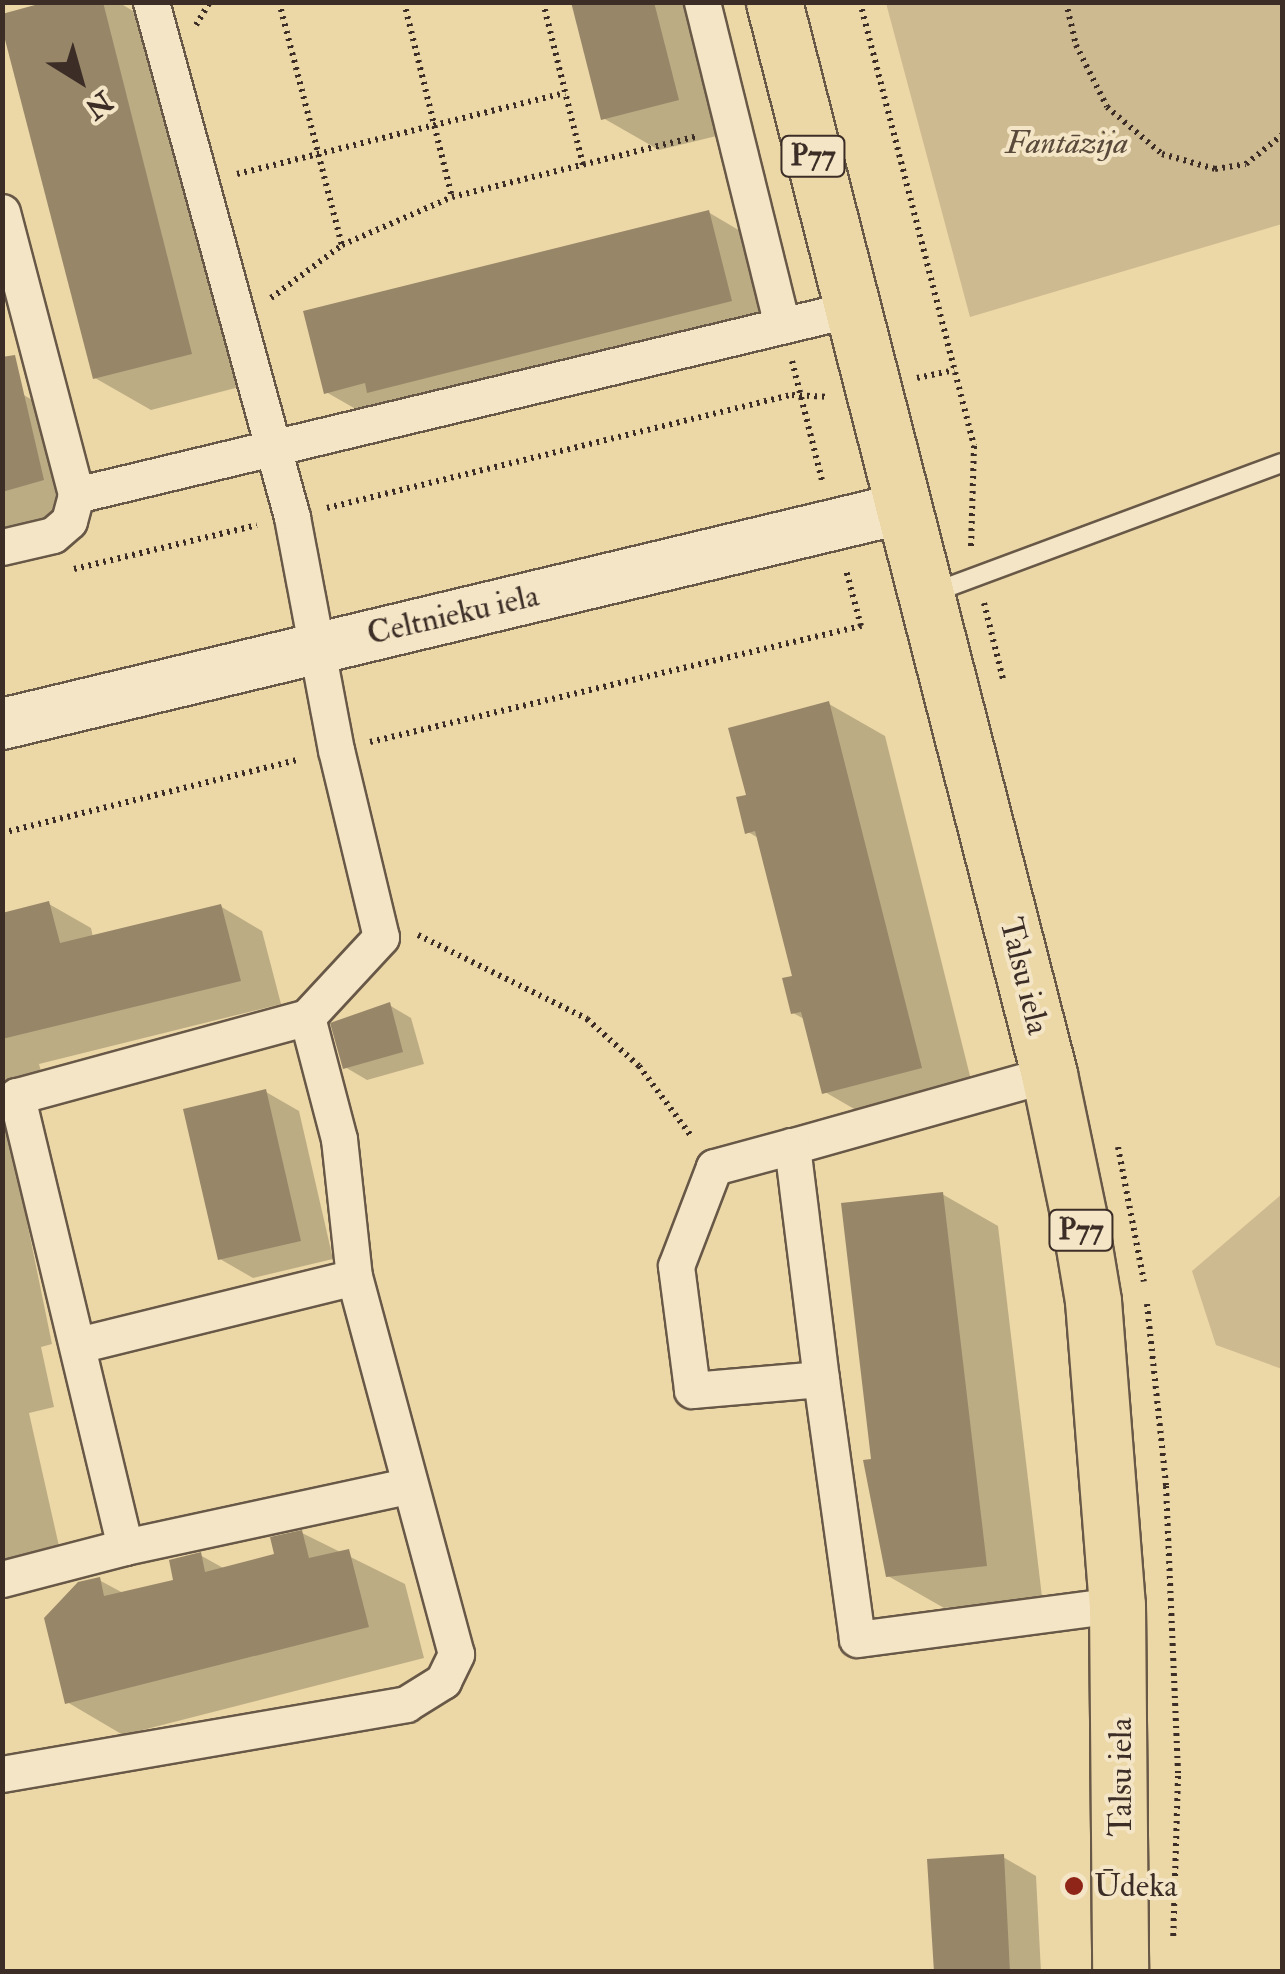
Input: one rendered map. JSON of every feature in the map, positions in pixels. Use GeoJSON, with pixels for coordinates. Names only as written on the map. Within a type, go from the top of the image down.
{"type":"FeatureCollection","features":[{"type":"Feature","properties":{"kind":"main road","name":"Talsu iela"},"geometry":{"type":"LineString","coordinates":[[774,2],[1049,1074],[1093,1302],[1117,1605],[1120,1972]]}},
{"type":"Feature","properties":{"kind":"street"},"geometry":{"type":"LineString","coordinates":[[125,1547],[17,1096],[307,1016],[381,937],[336,750],[320,646],[292,517],[151,2]]}},
{"type":"Feature","properties":{"kind":"street"},"geometry":{"type":"LineString","coordinates":[[702,2],[781,322]]}},
{"type":"Feature","properties":{"kind":"street"},"geometry":{"type":"LineString","coordinates":[[2,212],[76,495],[69,521],[52,535],[2,547]]}},
{"type":"Feature","properties":{"kind":"street"},"geometry":{"type":"LineString","coordinates":[[76,495],[781,322],[852,310]]}},
{"type":"Feature","properties":{"kind":"street","name":"Celtnieku iela"},"geometry":{"type":"LineString","coordinates":[[2,724],[904,508]]}},
{"type":"Feature","properties":{"kind":"street"},"geometry":{"type":"LineString","coordinates":[[2,1774],[406,1704],[442,1681],[456,1654],[406,1486],[354,1277],[339,1139],[307,1016]]}},
{"type":"Feature","properties":{"kind":"street"},"geometry":{"type":"LineString","coordinates":[[820,1380],[692,1390],[676,1266],[714,1167],[1049,1074]]}},
{"type":"Feature","properties":{"kind":"street"},"geometry":{"type":"LineString","coordinates":[[792,1146],[857,1639],[1117,1605]]}},
{"type":"Feature","properties":{"kind":"street"},"geometry":{"type":"LineString","coordinates":[[78,1345],[354,1277]]}},
{"type":"Feature","properties":{"kind":"street"},"geometry":{"type":"LineString","coordinates":[[2,1579],[125,1547],[406,1486]]}},
{"type":"Feature","properties":{"kind":"lane"},"geometry":{"type":"LineString","coordinates":[[926,595],[1282,462]]}},
{"type":"Feature","properties":{"kind":"path"},"geometry":{"type":"LineString","coordinates":[[280,2],[342,246]]}},
{"type":"Feature","properties":{"kind":"path"},"geometry":{"type":"LineString","coordinates":[[404,2],[452,197]]}},
{"type":"Feature","properties":{"kind":"path"},"geometry":{"type":"LineString","coordinates":[[543,2],[583,165]]}},
{"type":"Feature","properties":{"kind":"path"},"geometry":{"type":"LineString","coordinates":[[1066,2],[1076,46],[1107,107],[1162,154],[1215,169],[1246,164],[1282,135]]}},
{"type":"Feature","properties":{"kind":"path"},"geometry":{"type":"LineString","coordinates":[[200,184],[566,93]]}},
{"type":"Feature","properties":{"kind":"path"},"geometry":{"type":"LineString","coordinates":[[238,323],[342,246],[452,197],[732,128]]}},
{"type":"Feature","properties":{"kind":"path"},"geometry":{"type":"LineString","coordinates":[[2,833],[861,626],[781,322]]}},
{"type":"Feature","properties":{"kind":"path"},"geometry":{"type":"LineString","coordinates":[[60,573],[802,397],[872,388],[954,370]]}},
{"type":"Feature","properties":{"kind":"path"},"geometry":{"type":"LineString","coordinates":[[376,915],[587,1020],[639,1066],[714,1167]]}},
{"type":"Feature","properties":{"kind":"green space","name":"Fantāzija"},"geometry":{"type":"Polygon","coordinates":[[[886,3],[1282,3],[1282,224],[970,317],[886,3]]]}},
{"type":"Feature","properties":{"kind":"green space"},"geometry":{"type":"Polygon","coordinates":[[[1282,1194],[1282,1369],[1216,1345],[1192,1271],[1282,1194]]]}},
{"type":"Feature","properties":{"kind":"building"},"geometry":{"type":"Polygon","coordinates":[[[46,2],[103,2],[192,354],[93,379],[2,28],[2,14],[46,2]]]}},
{"type":"Feature","properties":{"kind":"building"},"geometry":{"type":"Polygon","coordinates":[[[571,2],[654,2],[679,100],[601,120],[571,2]]]}},
{"type":"Feature","properties":{"kind":"building"},"geometry":{"type":"Polygon","coordinates":[[[709,210],[732,301],[367,393],[365,383],[324,394],[303,311],[709,210]]]}},
{"type":"Feature","properties":{"kind":"building"},"geometry":{"type":"Polygon","coordinates":[[[15,355],[44,480],[2,492],[2,357],[15,355]]]}},
{"type":"Feature","properties":{"kind":"building"},"geometry":{"type":"Polygon","coordinates":[[[829,701],[922,1068],[822,1094],[801,1012],[791,1014],[782,978],[792,976],[755,831],[745,834],[736,797],[746,795],[728,728],[829,701]]]}},
{"type":"Feature","properties":{"kind":"building"},"geometry":{"type":"Polygon","coordinates":[[[49,901],[60,943],[221,904],[241,981],[2,1039],[2,913],[49,901]]]}},
{"type":"Feature","properties":{"kind":"building"},"geometry":{"type":"Polygon","coordinates":[[[390,1002],[403,1052],[343,1069],[330,1023],[390,1002]]]}},
{"type":"Feature","properties":{"kind":"building"},"geometry":{"type":"Polygon","coordinates":[[[266,1089],[301,1241],[218,1260],[183,1109],[266,1089]]]}},
{"type":"Feature","properties":{"kind":"building"},"geometry":{"type":"Polygon","coordinates":[[[943,1192],[987,1566],[886,1577],[863,1460],[871,1459],[841,1203],[943,1192]]]}},
{"type":"Feature","properties":{"kind":"building"},"geometry":{"type":"Polygon","coordinates":[[[302,1530],[309,1558],[349,1549],[369,1627],[65,1704],[44,1618],[78,1582],[100,1577],[104,1596],[173,1580],[169,1560],[201,1552],[205,1572],[274,1554],[270,1537],[302,1530]]]}},
{"type":"Feature","properties":{"kind":"building"},"geometry":{"type":"Polygon","coordinates":[[[1004,1854],[1010,1972],[934,1972],[927,1859],[1004,1854]]]}},
{"type":"Feature","properties":{"kind":"place","name":"Ūdeka"},"geometry":{"type":"Point","coordinates":[1074,1886]}}]}
